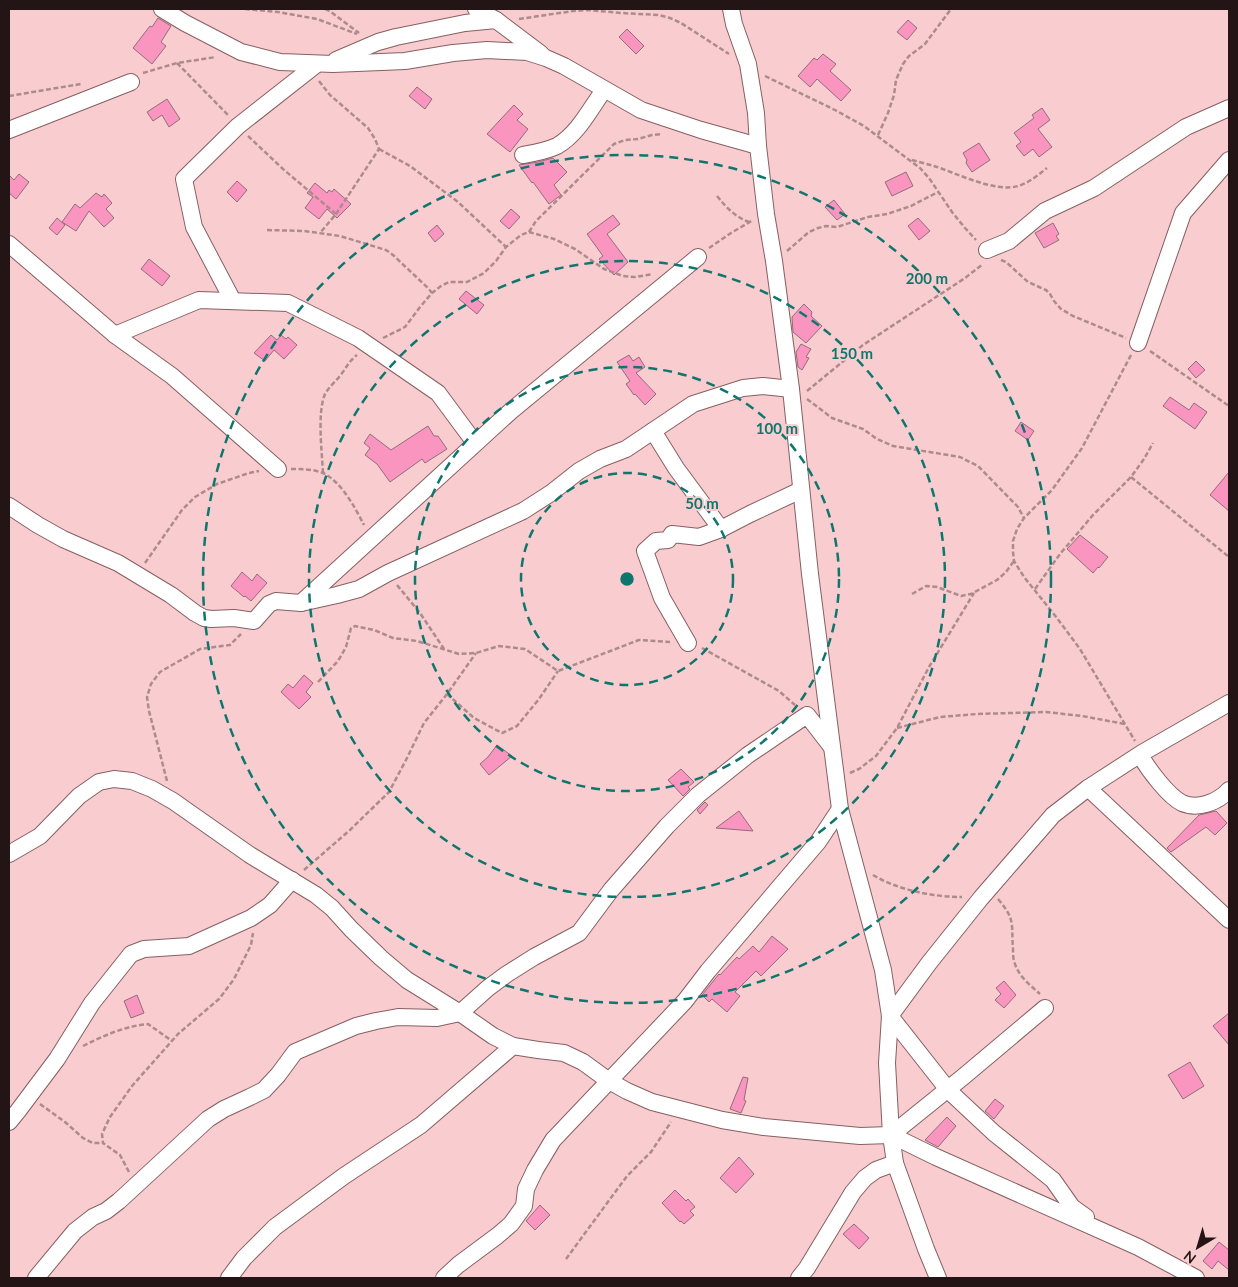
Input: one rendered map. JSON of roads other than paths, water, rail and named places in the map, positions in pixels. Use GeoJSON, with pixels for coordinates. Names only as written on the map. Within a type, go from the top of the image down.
{"type":"FeatureCollection","features":[{"type":"Feature","properties":{"kind":"street"},"geometry":{"type":"LineString","coordinates":[[162,9],[241,52],[280,62],[317,64],[404,61],[487,50],[527,52],[564,66],[641,110],[758,146]]}},
{"type":"Feature","properties":{"kind":"street"},"geometry":{"type":"LineString","coordinates":[[476,9],[496,20],[546,58]]}},
{"type":"Feature","properties":{"kind":"street"},"geometry":{"type":"LineString","coordinates":[[731,9],[734,24],[749,66],[756,113],[766,214],[791,389],[810,574],[840,809],[883,970],[890,1016],[888,1063],[891,1135],[895,1162],[926,1250],[938,1278]]}},
{"type":"Feature","properties":{"kind":"street"},"geometry":{"type":"LineString","coordinates":[[233,301],[194,227],[184,179],[238,126],[317,64],[396,37],[465,23],[496,20]]}},
{"type":"Feature","properties":{"kind":"street"},"geometry":{"type":"LineString","coordinates":[[9,130],[132,82]]}},
{"type":"Feature","properties":{"kind":"street"},"geometry":{"type":"LineString","coordinates":[[523,156],[558,145],[567,138],[577,128],[604,90]]}},
{"type":"Feature","properties":{"kind":"street"},"geometry":{"type":"LineString","coordinates":[[987,256],[1009,241],[1045,211],[1094,188],[1186,127],[1229,108]]}},
{"type":"Feature","properties":{"kind":"street"},"geometry":{"type":"LineString","coordinates":[[1138,343],[1183,213],[1229,160]]}},
{"type":"Feature","properties":{"kind":"street"},"geometry":{"type":"LineString","coordinates":[[9,244],[115,335],[172,376],[278,469]]}},
{"type":"Feature","properties":{"kind":"street"},"geometry":{"type":"LineString","coordinates":[[301,602],[511,411],[698,257]]}},
{"type":"Feature","properties":{"kind":"street"},"geometry":{"type":"LineString","coordinates":[[115,335],[199,300],[288,303],[358,338],[438,393],[475,443]]}},
{"type":"Feature","properties":{"kind":"street"},"geometry":{"type":"LineString","coordinates":[[9,506],[63,539],[118,563],[171,595],[204,618],[254,620],[269,604],[276,601],[301,602],[337,596],[359,588],[523,511],[551,494],[579,470],[626,449],[693,404],[743,388],[763,386],[791,389]]}},
{"type":"Feature","properties":{"kind":"street"},"geometry":{"type":"LineString","coordinates":[[653,431],[676,468],[721,529]]}},
{"type":"Feature","properties":{"kind":"street"},"geometry":{"type":"LineString","coordinates":[[688,643],[662,598],[645,551],[656,541],[668,540],[672,534],[699,537],[721,529],[802,490]]}},
{"type":"Feature","properties":{"kind":"street"},"geometry":{"type":"LineString","coordinates":[[890,1016],[984,893],[1053,816],[1088,788],[1141,754],[1229,703]]}},
{"type":"Feature","properties":{"kind":"street"},"geometry":{"type":"LineString","coordinates":[[36,1278],[76,1231],[119,1201],[208,1120],[224,1109],[264,1090],[295,1052],[356,1026],[376,1021],[398,1017],[437,1018],[460,1013],[507,974],[579,933],[611,890],[667,826],[698,796],[748,755],[807,715],[832,746]]}},
{"type":"Feature","properties":{"kind":"street"},"geometry":{"type":"LineString","coordinates":[[1141,754],[1145,764],[1163,786],[1183,803],[1192,806],[1205,804],[1219,799],[1229,790]]}},
{"type":"Feature","properties":{"kind":"street"},"geometry":{"type":"LineString","coordinates":[[9,854],[40,836],[79,796],[99,782],[114,779],[132,781],[173,800],[235,845],[316,895],[332,908],[381,958],[407,980],[493,1036],[513,1046],[564,1053],[583,1062],[609,1081],[652,1102],[722,1120],[764,1127],[860,1136],[891,1135],[936,1157],[1138,1246],[1196,1278]]}},
{"type":"Feature","properties":{"kind":"street"},"geometry":{"type":"LineString","coordinates":[[1088,788],[1229,920]]}},
{"type":"Feature","properties":{"kind":"street"},"geometry":{"type":"LineString","coordinates":[[444,1278],[511,1224],[524,1206],[526,1189],[553,1140],[685,1001],[708,971],[818,842],[840,809]]}},
{"type":"Feature","properties":{"kind":"street"},"geometry":{"type":"LineString","coordinates":[[9,1122],[57,1059],[92,1003],[130,954],[144,949],[189,946],[251,918],[270,905],[292,880]]}},
{"type":"Feature","properties":{"kind":"street"},"geometry":{"type":"LineString","coordinates":[[891,1135],[948,1089],[1045,1003]]}},
{"type":"Feature","properties":{"kind":"street"},"geometry":{"type":"LineString","coordinates":[[890,1016],[948,1089],[994,1133],[1053,1180],[1072,1207],[1108,1233]]}},
{"type":"Feature","properties":{"kind":"street"},"geometry":{"type":"LineString","coordinates":[[229,1278],[244,1258],[275,1227],[344,1176],[421,1125],[513,1046]]}},
{"type":"Feature","properties":{"kind":"street"},"geometry":{"type":"LineString","coordinates":[[799,1278],[853,1192],[865,1178],[876,1170],[895,1162]]}}]}
